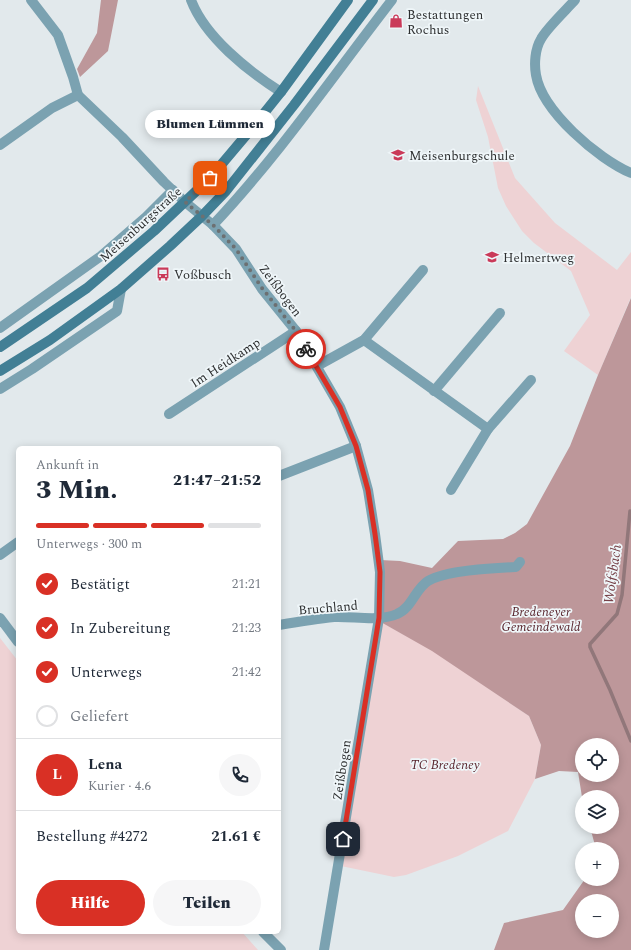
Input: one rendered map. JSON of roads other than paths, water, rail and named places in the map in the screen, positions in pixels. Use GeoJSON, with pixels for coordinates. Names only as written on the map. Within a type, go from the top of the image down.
{"type":"FeatureCollection","features":[{"type":"Feature","properties":{"kind":"main road","name":"Meisenburgstraße"},"geometry":{"type":"LineString","coordinates":[[0,347],[87,288],[154,231],[210,178],[281,92],[348,0]]}},
{"type":"Feature","properties":{"kind":"main road"},"geometry":{"type":"LineString","coordinates":[[0,371],[50,340],[121,289],[202,216],[226,191],[294,105],[373,0]]}},
{"type":"Feature","properties":{"kind":"street"},"geometry":{"type":"LineString","coordinates":[[0,145],[47,112],[78,95],[74,77],[58,35],[31,0]]}},
{"type":"Feature","properties":{"kind":"street"},"geometry":{"type":"LineString","coordinates":[[191,0],[203,23],[215,38],[264,81],[281,92]]}},
{"type":"Feature","properties":{"kind":"street"},"geometry":{"type":"LineString","coordinates":[[213,225],[247,189],[299,124],[392,0]]}},
{"type":"Feature","properties":{"kind":"street"},"geometry":{"type":"LineString","coordinates":[[575,0],[541,39],[535,64],[539,86],[557,113],[574,132],[594,150],[623,169],[631,172]]}},
{"type":"Feature","properties":{"kind":"street","name":"Zeißbogen"},"geometry":{"type":"LineString","coordinates":[[78,95],[122,137],[185,202],[213,225],[236,249],[262,288],[296,331],[340,407],[356,446],[368,490],[375,534],[380,572],[379,618],[324,950]]}},
{"type":"Feature","properties":{"kind":"street","name":"Meisenburgstraße"},"geometry":{"type":"LineString","coordinates":[[0,328],[101,256],[146,217],[173,190]]}},
{"type":"Feature","properties":{"kind":"street"},"geometry":{"type":"LineString","coordinates":[[317,366],[364,340],[423,270]]}},
{"type":"Feature","properties":{"kind":"street"},"geometry":{"type":"LineString","coordinates":[[0,389],[117,312],[121,289]]}},
{"type":"Feature","properties":{"kind":"street"},"geometry":{"type":"LineString","coordinates":[[434,391],[500,313]]}},
{"type":"Feature","properties":{"kind":"street","name":"Im Heidkamp"},"geometry":{"type":"LineString","coordinates":[[169,414],[296,331]]}},
{"type":"Feature","properties":{"kind":"street"},"geometry":{"type":"LineString","coordinates":[[364,340],[488,429]]}},
{"type":"Feature","properties":{"kind":"street"},"geometry":{"type":"LineString","coordinates":[[451,490],[488,429],[531,380]]}},
{"type":"Feature","properties":{"kind":"street"},"geometry":{"type":"LineString","coordinates":[[281,475],[356,446]]}},
{"type":"Feature","properties":{"kind":"street"},"geometry":{"type":"LineString","coordinates":[[0,555],[16,543]]}},
{"type":"Feature","properties":{"kind":"street"},"geometry":{"type":"LineString","coordinates":[[379,618],[398,614],[405,609],[428,581],[435,578],[466,572],[516,566],[520,562]]}},
{"type":"Feature","properties":{"kind":"street","name":"Bruchland"},"geometry":{"type":"LineString","coordinates":[[281,625],[334,617],[379,618]]}},
{"type":"Feature","properties":{"kind":"street"},"geometry":{"type":"LineString","coordinates":[[0,618],[16,639]]}},
{"type":"Feature","properties":{"kind":"street"},"geometry":{"type":"LineString","coordinates":[[265,934],[281,950]]}},
{"type":"Feature","properties":{"kind":"waterway","name":"Wolfsbach"},"geometry":{"type":"LineString","coordinates":[[630,511],[622,595],[617,614],[590,644],[590,647],[631,741]]}},
{"type":"Feature","properties":{"kind":"place","name":"Bestattungen Rochus"},"geometry":{"type":"Point","coordinates":[396,21]}},
{"type":"Feature","properties":{"kind":"place","name":"Meisenburgschule"},"geometry":{"type":"Point","coordinates":[398,155]}},
{"type":"Feature","properties":{"kind":"place","name":"Blumen Lümmen"},"geometry":{"type":"Point","coordinates":[210,178]}},
{"type":"Feature","properties":{"kind":"place","name":"Helmertweg"},"geometry":{"type":"Point","coordinates":[492,257]}},
{"type":"Feature","properties":{"kind":"place","name":"Voßbusch"},"geometry":{"type":"Point","coordinates":[163,274]}},
{"type":"Feature","properties":{"kind":"park label","name":"Bredeneyer Gemeindewald"},"geometry":{"type":"Point","coordinates":[541,618]}},
{"type":"Feature","properties":{"kind":"park label","name":"TC Bredeney"},"geometry":{"type":"Point","coordinates":[445,764]}}]}
